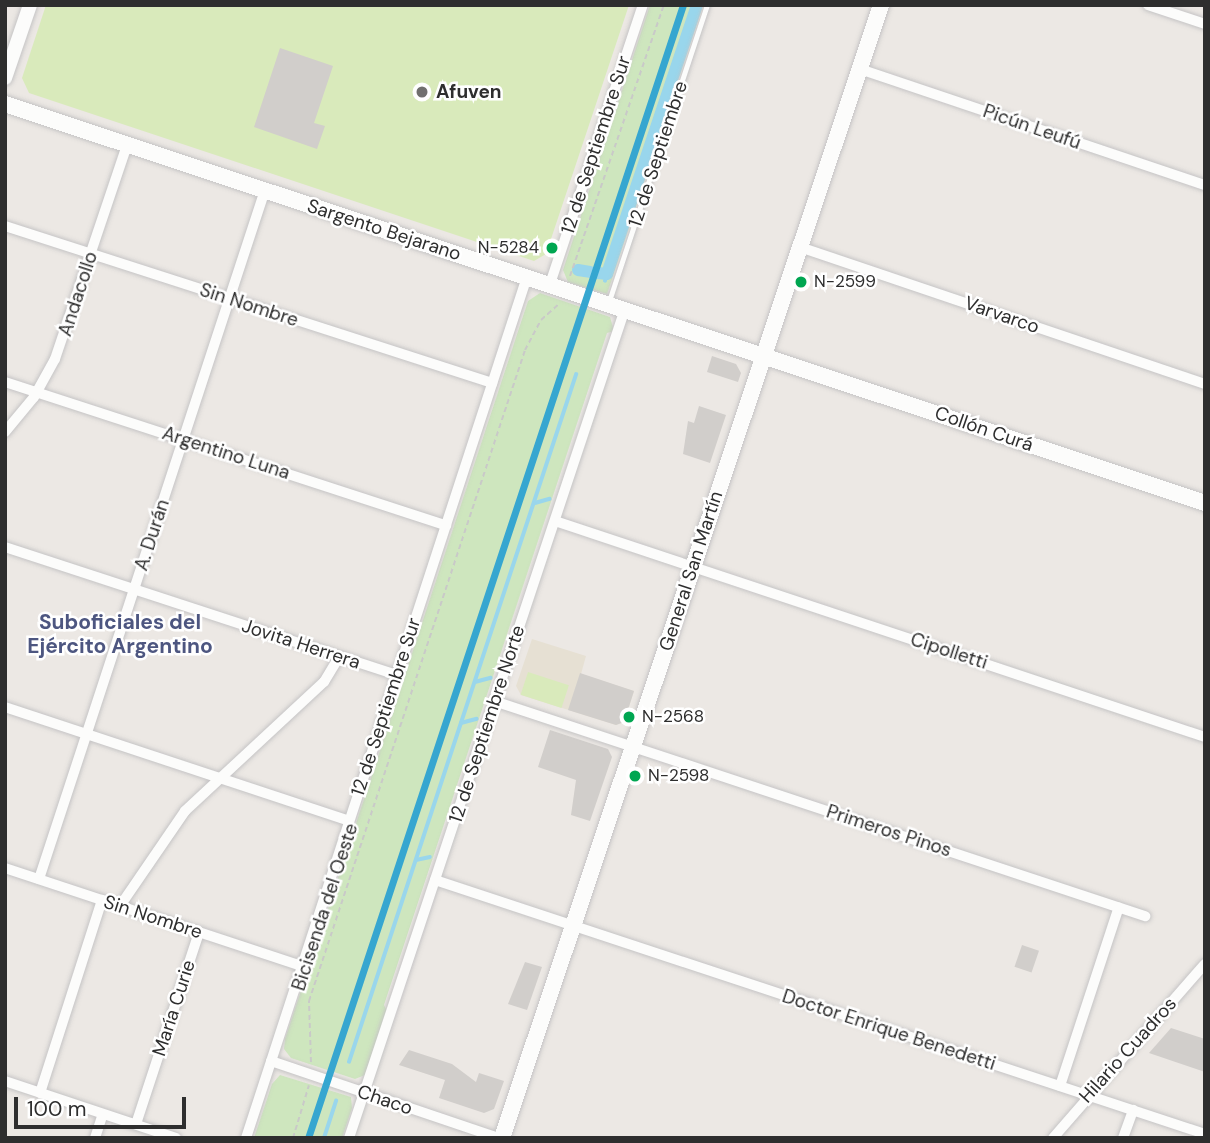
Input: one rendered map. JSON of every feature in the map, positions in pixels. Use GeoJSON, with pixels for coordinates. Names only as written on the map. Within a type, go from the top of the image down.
{"type":"FeatureCollection","features":[{"type":"Feature","properties":{"kind":"main road","name":"General San Martín"},"geometry":{"type":"LineString","coordinates":[[501,1138],[881,5]]}},
{"type":"Feature","properties":{"kind":"main road","name":"Sargento Bejarano"},"geometry":{"type":"LineString","coordinates":[[5,104],[763,355]]}},
{"type":"Feature","properties":{"kind":"main road","name":"Collón Curá"},"geometry":{"type":"LineString","coordinates":[[763,355],[1205,503]]}},
{"type":"Feature","properties":{"kind":"street"},"geometry":{"type":"LineString","coordinates":[[5,78],[30,5]]}},
{"type":"Feature","properties":{"kind":"street","name":"12 de Septiembre Sur"},"geometry":{"type":"LineString","coordinates":[[550,285],[643,5]]}},
{"type":"Feature","properties":{"kind":"street"},"geometry":{"type":"LineString","coordinates":[[1147,5],[1205,24]]}},
{"type":"Feature","properties":{"kind":"street","name":"Picún Leufú"},"geometry":{"type":"LineString","coordinates":[[860,69],[1205,185]]}},
{"type":"Feature","properties":{"kind":"street","name":"Andacollo"},"geometry":{"type":"LineString","coordinates":[[5,432],[37,392],[61,345],[127,145]]}},
{"type":"Feature","properties":{"kind":"street","name":"A. Durán"},"geometry":{"type":"LineString","coordinates":[[39,879],[265,190]]}},
{"type":"Feature","properties":{"kind":"street","name":"Sin Nombre"},"geometry":{"type":"LineString","coordinates":[[5,226],[492,383]]}},
{"type":"Feature","properties":{"kind":"street","name":"Varvarco"},"geometry":{"type":"LineString","coordinates":[[800,247],[1205,384]]}},
{"type":"Feature","properties":{"kind":"street","name":"12 de Septiembre Sur"},"geometry":{"type":"LineString","coordinates":[[246,1138],[527,277]]}},
{"type":"Feature","properties":{"kind":"street","name":"12 de Septiembre Norte"},"geometry":{"type":"LineString","coordinates":[[349,1138],[625,309]]}},
{"type":"Feature","properties":{"kind":"street","name":"Argentino Luna"},"geometry":{"type":"LineString","coordinates":[[5,382],[446,525]]}},
{"type":"Feature","properties":{"kind":"street"},"geometry":{"type":"LineString","coordinates":[[555,521],[693,566]]}},
{"type":"Feature","properties":{"kind":"street","name":"Jovita Herrera"},"geometry":{"type":"LineString","coordinates":[[5,547],[397,676]]}},
{"type":"Feature","properties":{"kind":"street","name":"Cipolletti"},"geometry":{"type":"LineString","coordinates":[[693,566],[1205,737]]}},
{"type":"Feature","properties":{"kind":"street"},"geometry":{"type":"LineString","coordinates":[[120,906],[178,820],[219,778],[324,682],[339,657]]}},
{"type":"Feature","properties":{"kind":"street"},"geometry":{"type":"LineString","coordinates":[[495,701],[632,747]]}},
{"type":"Feature","properties":{"kind":"street"},"geometry":{"type":"LineString","coordinates":[[5,707],[349,821]]}},
{"type":"Feature","properties":{"kind":"street","name":"Primeros Pinos"},"geometry":{"type":"LineString","coordinates":[[632,747],[1145,916]]}},
{"type":"Feature","properties":{"kind":"street","name":"Sin Nombre"},"geometry":{"type":"LineString","coordinates":[[5,868],[302,966]]}},
{"type":"Feature","properties":{"kind":"street"},"geometry":{"type":"LineString","coordinates":[[435,880],[573,925]]}},
{"type":"Feature","properties":{"kind":"street"},"geometry":{"type":"LineString","coordinates":[[40,1093],[102,900]]}},
{"type":"Feature","properties":{"kind":"street"},"geometry":{"type":"LineString","coordinates":[[1060,1086],[1119,907]]}},
{"type":"Feature","properties":{"kind":"street","name":"Doctor Enrique Benedetti"},"geometry":{"type":"LineString","coordinates":[[573,925],[1205,1134]]}},
{"type":"Feature","properties":{"kind":"street","name":"María Curie"},"geometry":{"type":"LineString","coordinates":[[136,1124],[199,932]]}},
{"type":"Feature","properties":{"kind":"street","name":"Hilario Cuadros"},"geometry":{"type":"LineString","coordinates":[[1053,1138],[1205,964]]}},
{"type":"Feature","properties":{"kind":"street","name":"Chaco"},"geometry":{"type":"LineString","coordinates":[[271,1061],[501,1138]]}},
{"type":"Feature","properties":{"kind":"street"},"geometry":{"type":"LineString","coordinates":[[5,1081],[176,1138]]}},
{"type":"Feature","properties":{"kind":"street"},"geometry":{"type":"LineString","coordinates":[[1124,1138],[1133,1111]]}},
{"type":"Feature","properties":{"kind":"street"},"geometry":{"type":"LineString","coordinates":[[95,1138],[103,1114]]}},
{"type":"Feature","properties":{"kind":"lane","name":"12 de Septiembre"},"geometry":{"type":"LineString","coordinates":[[608,304],[707,5]]}},
{"type":"Feature","properties":{"kind":"path"},"geometry":{"type":"LineString","coordinates":[[568,282],[664,5]]}},
{"type":"Feature","properties":{"kind":"path","name":"Bicisenda del Oeste"},"geometry":{"type":"LineString","coordinates":[[293,1138],[310,1074],[309,1001],[524,350],[537,325],[561,300]]}},
{"type":"Feature","properties":{"kind":"shaded area"},"geometry":{"type":"Polygon","coordinates":[[[532,639],[586,656],[581,674],[634,691],[624,722],[616,725],[521,695],[516,686],[532,639]]]}},
{"type":"Feature","properties":{"kind":"green space"},"geometry":{"type":"Polygon","coordinates":[[[46,5],[629,5],[546,254],[534,261],[29,93],[22,78],[46,5]]]}},
{"type":"Feature","properties":{"kind":"green space"},"geometry":{"type":"Polygon","coordinates":[[[650,5],[703,5],[607,294],[568,282],[563,270],[650,5]]]}},
{"type":"Feature","properties":{"kind":"green space"},"geometry":{"type":"Polygon","coordinates":[[[540,293],[610,317],[614,331],[607,333],[384,1005],[387,1011],[365,1075],[355,1079],[291,1058],[284,1049],[285,1039],[528,301],[540,293]]]}},
{"type":"Feature","properties":{"kind":"green space"},"geometry":{"type":"Polygon","coordinates":[[[528,672],[569,685],[561,708],[521,695],[528,672]]]}},
{"type":"Feature","properties":{"kind":"green space"},"geometry":{"type":"Polygon","coordinates":[[[280,1075],[351,1097],[352,1108],[342,1138],[254,1138],[272,1084],[280,1075]]]}},
{"type":"Feature","properties":{"kind":"building"},"geometry":{"type":"Polygon","coordinates":[[[280,48],[333,66],[314,123],[325,126],[317,149],[254,127],[280,48]]]}},
{"type":"Feature","properties":{"kind":"building"},"geometry":{"type":"Polygon","coordinates":[[[712,356],[736,364],[741,373],[738,382],[707,372],[712,356]]]}},
{"type":"Feature","properties":{"kind":"building"},"geometry":{"type":"Polygon","coordinates":[[[699,406],[726,415],[710,463],[683,454],[688,421],[694,423],[699,406]]]}},
{"type":"Feature","properties":{"kind":"building"},"geometry":{"type":"Polygon","coordinates":[[[580,673],[634,691],[624,722],[616,725],[568,710],[580,673]]]}},
{"type":"Feature","properties":{"kind":"building"},"geometry":{"type":"Polygon","coordinates":[[[550,730],[608,749],[612,757],[590,821],[571,815],[576,780],[538,767],[550,730]]]}},
{"type":"Feature","properties":{"kind":"building"},"geometry":{"type":"Polygon","coordinates":[[[1022,945],[1039,951],[1032,973],[1015,967],[1022,945]]]}},
{"type":"Feature","properties":{"kind":"building"},"geometry":{"type":"Polygon","coordinates":[[[525,962],[542,967],[527,1010],[508,1004],[525,962]]]}},
{"type":"Feature","properties":{"kind":"building"},"geometry":{"type":"Polygon","coordinates":[[[1171,1028],[1205,1039],[1205,1072],[1149,1053],[1171,1028]]]}},
{"type":"Feature","properties":{"kind":"building"},"geometry":{"type":"Polygon","coordinates":[[[409,1050],[452,1064],[476,1082],[479,1073],[504,1081],[494,1109],[484,1113],[439,1098],[445,1080],[399,1065],[409,1050]]]}},
{"type":"Feature","properties":{"kind":"waterway"},"geometry":{"type":"LineString","coordinates":[[598,273],[607,274],[697,5]]}},
{"type":"Feature","properties":{"kind":"waterway"},"geometry":{"type":"LineString","coordinates":[[578,270],[590,272]]}},
{"type":"Feature","properties":{"kind":"waterway"},"geometry":{"type":"LineString","coordinates":[[605,281],[607,274]]}},
{"type":"Feature","properties":{"kind":"waterway"},"geometry":{"type":"LineString","coordinates":[[349,1062],[576,375]]}},
{"type":"Feature","properties":{"kind":"waterway"},"geometry":{"type":"LineString","coordinates":[[535,503],[549,499]]}},
{"type":"Feature","properties":{"kind":"waterway"},"geometry":{"type":"LineString","coordinates":[[475,682],[490,678]]}},
{"type":"Feature","properties":{"kind":"waterway"},"geometry":{"type":"LineString","coordinates":[[461,723],[476,719]]}},
{"type":"Feature","properties":{"kind":"waterway"},"geometry":{"type":"LineString","coordinates":[[416,860],[430,857]]}},
{"type":"Feature","properties":{"kind":"waterway"},"geometry":{"type":"LineString","coordinates":[[324,1138],[336,1101]]}},
{"type":"Feature","properties":{"kind":"transit line"},"geometry":{"type":"LineString","coordinates":[[308,1138],[683,5]]}},
{"type":"Feature","properties":{"kind":"place","name":"Afuven"},"geometry":{"type":"Point","coordinates":[422,92]}},
{"type":"Feature","properties":{"kind":"place","name":"N-5284"},"geometry":{"type":"Point","coordinates":[552,248]}},
{"type":"Feature","properties":{"kind":"place","name":"N-2599"},"geometry":{"type":"Point","coordinates":[801,282]}},
{"type":"Feature","properties":{"kind":"place","name":"N-2568"},"geometry":{"type":"Point","coordinates":[629,717]}},
{"type":"Feature","properties":{"kind":"place","name":"N-2598"},"geometry":{"type":"Point","coordinates":[635,776]}},
{"type":"Feature","properties":{"kind":"district","name":"Suboficiales del Ejército Argentino"},"geometry":{"type":"Point","coordinates":[120,634]}}]}
